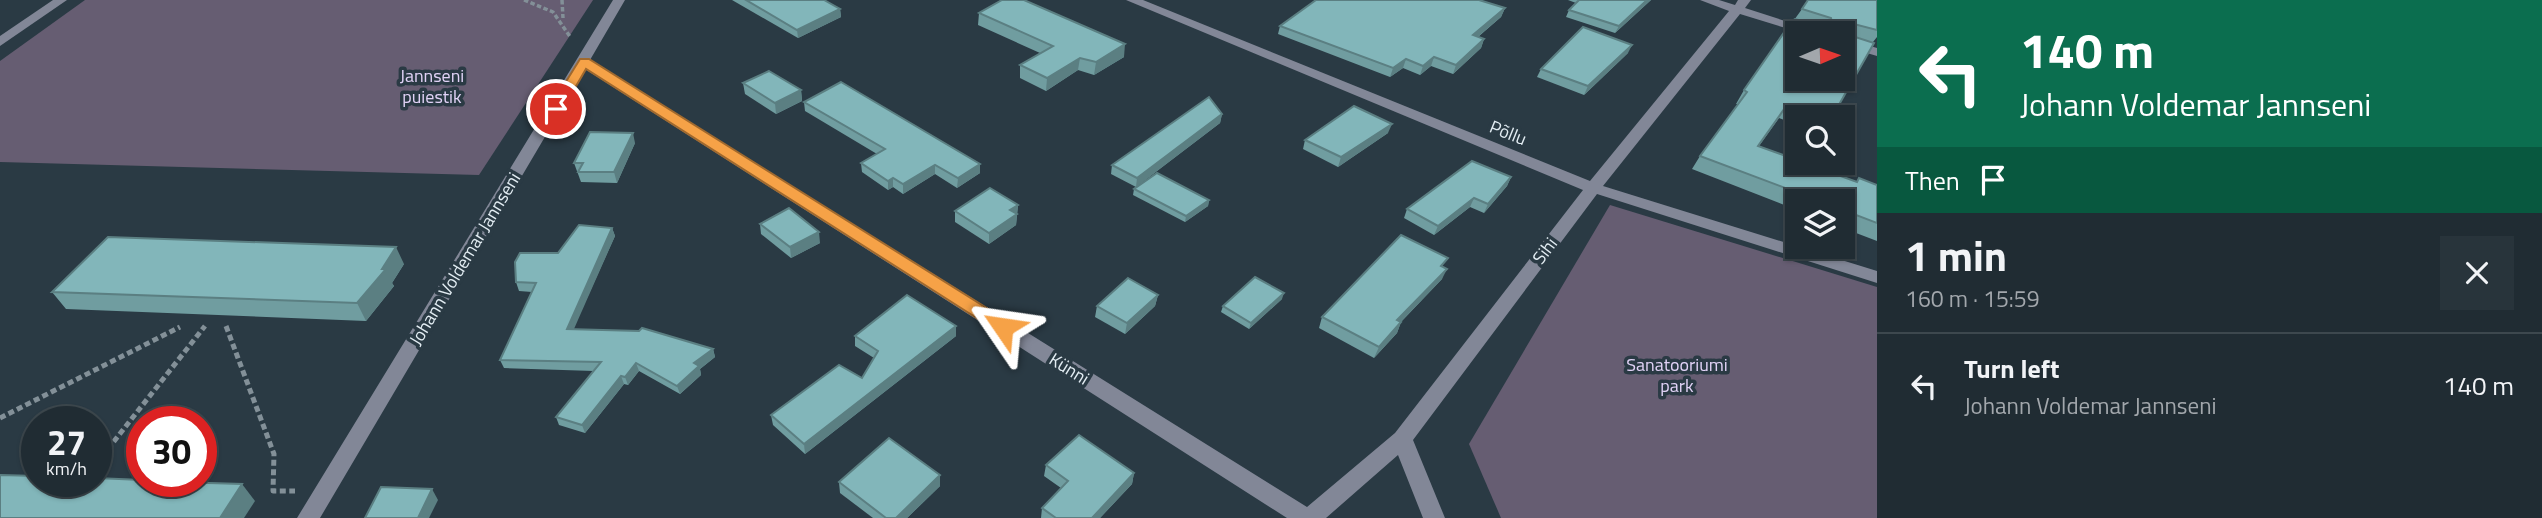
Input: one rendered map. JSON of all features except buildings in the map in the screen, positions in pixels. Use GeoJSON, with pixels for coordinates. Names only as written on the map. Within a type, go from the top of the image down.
{"type":"FeatureCollection","features":[{"type":"Feature","properties":{"kind":"street"},"geometry":{"type":"LineString","coordinates":[[0,42],[61,0]]}},
{"type":"Feature","properties":{"kind":"street","name":"Johann Voldemar Jannseni"},"geometry":{"type":"LineString","coordinates":[[308,518],[620,0]]}},
{"type":"Feature","properties":{"kind":"street","name":"Põllu"},"geometry":{"type":"LineString","coordinates":[[1132,0],[1593,188],[1877,277]]}},
{"type":"Feature","properties":{"kind":"street"},"geometry":{"type":"LineString","coordinates":[[1706,0],[1742,5],[1785,21]]}},
{"type":"Feature","properties":{"kind":"street","name":"Sihi"},"geometry":{"type":"LineString","coordinates":[[1310,518],[1402,439],[1593,188],[1742,5]]}},
{"type":"Feature","properties":{"kind":"street"},"geometry":{"type":"LineString","coordinates":[[1855,45],[1877,52]]}},
{"type":"Feature","properties":{"kind":"street","name":"Künni"},"geometry":{"type":"LineString","coordinates":[[584,62],[1305,518]]}},
{"type":"Feature","properties":{"kind":"street"},"geometry":{"type":"LineString","coordinates":[[1402,439],[1434,518]]}},
{"type":"Feature","properties":{"kind":"path"},"geometry":{"type":"LineString","coordinates":[[524,0],[549,7],[563,19]]}},
{"type":"Feature","properties":{"kind":"path"},"geometry":{"type":"LineString","coordinates":[[562,0],[563,19],[584,62]]}},
{"type":"Feature","properties":{"kind":"path"},"geometry":{"type":"LineString","coordinates":[[112,444],[205,326]]}},
{"type":"Feature","properties":{"kind":"path"},"geometry":{"type":"LineString","coordinates":[[226,326],[274,454],[273,491],[324,493]]}},
{"type":"Feature","properties":{"kind":"path"},"geometry":{"type":"LineString","coordinates":[[0,418],[180,327]]}},
{"type":"Feature","properties":{"kind":"green space","name":"Jannseni puiestik"},"geometry":{"type":"Polygon","coordinates":[[[85,0],[593,0],[479,175],[0,162],[0,61],[85,0]]]}},
{"type":"Feature","properties":{"kind":"green space","name":"Sanatooriumi park"},"geometry":{"type":"Polygon","coordinates":[[[1610,205],[1877,287],[1877,518],[1501,518],[1469,444],[1610,205]]]}},
{"type":"Feature","properties":{"kind":"route"},"geometry":{"type":"LineString","coordinates":[[556,109],[584,62],[1003,327]]}}]}
